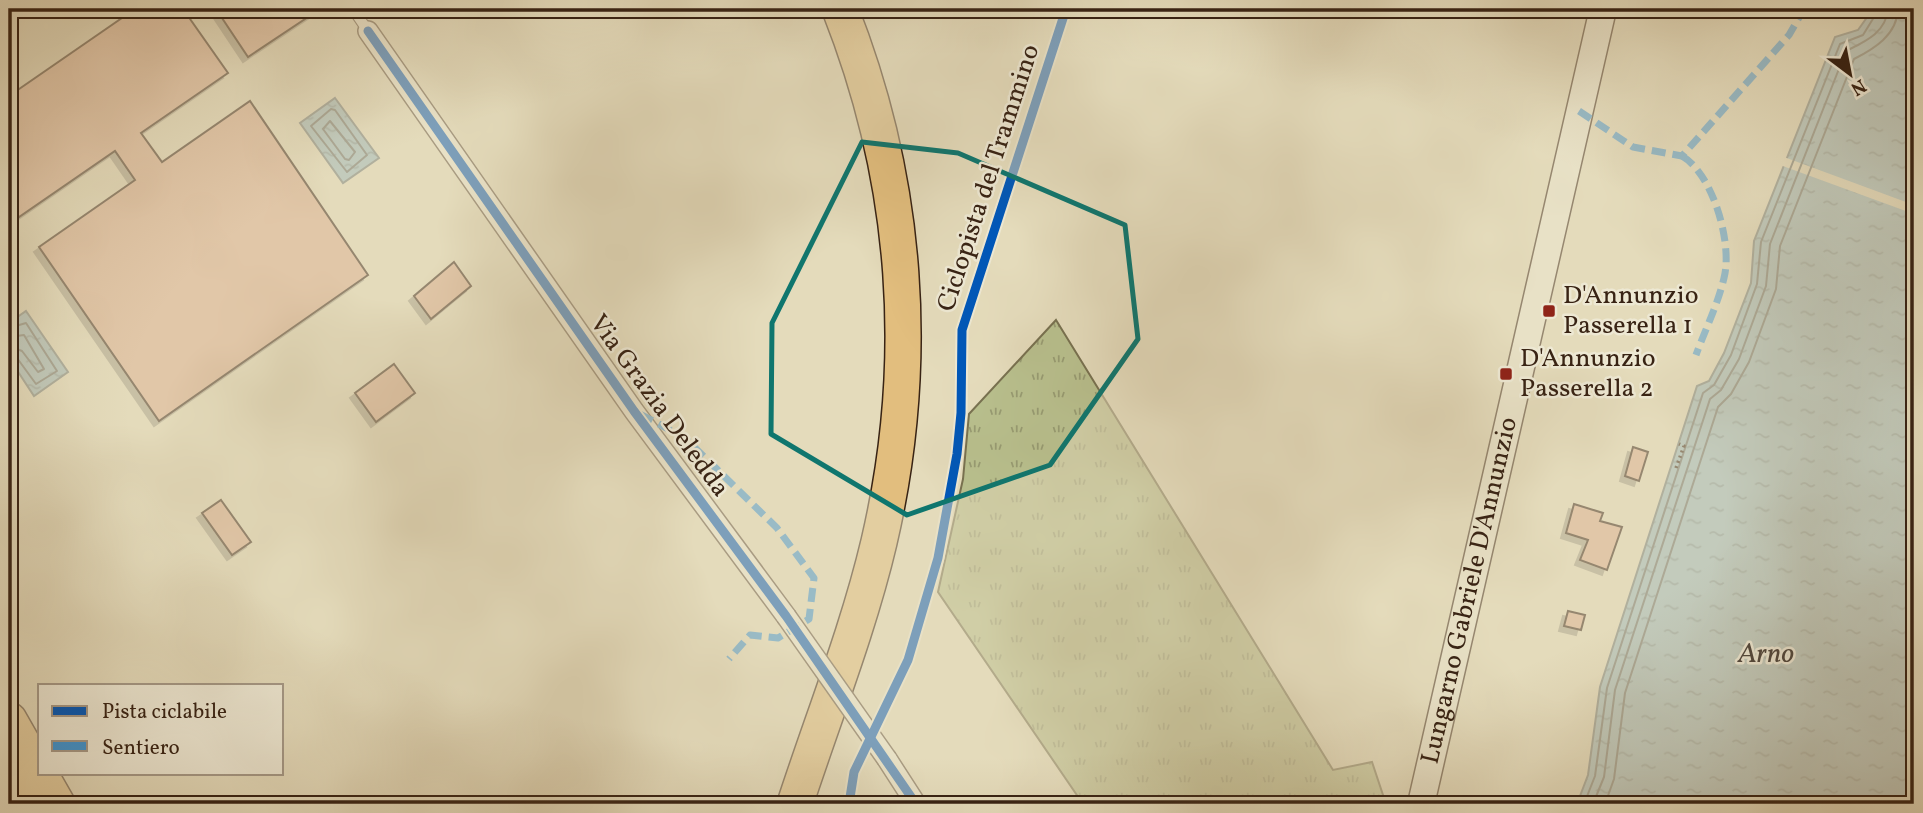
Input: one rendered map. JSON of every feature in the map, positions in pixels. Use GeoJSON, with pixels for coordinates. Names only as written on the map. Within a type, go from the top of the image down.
{"type":"FeatureCollection","features":[{"type":"Feature","properties":{"kind":"highway"},"geometry":{"type":"LineString","coordinates":[[795,804],[878,546],[897,454],[903,388],[903,273],[892,190],[878,122],[840,9]]}},
{"type":"Feature","properties":{"kind":"highway"},"geometry":{"type":"LineString","coordinates":[[9,720],[38,771]]}},
{"type":"Feature","properties":{"kind":"highway"},"geometry":{"type":"LineString","coordinates":[[9,773],[28,804]]}},
{"type":"Feature","properties":{"kind":"highway"},"geometry":{"type":"LineString","coordinates":[[40,774],[57,804]]}},
{"type":"Feature","properties":{"kind":"main road","name":"Lungarno Gabriele D'Annunzio"},"geometry":{"type":"LineString","coordinates":[[1421,804],[1603,9]]}},
{"type":"Feature","properties":{"kind":"street","name":"Via Grazia Deledda"},"geometry":{"type":"LineString","coordinates":[[368,31],[634,411],[786,616],[916,804]]}},
{"type":"Feature","properties":{"kind":"lane"},"geometry":{"type":"LineString","coordinates":[[353,9],[368,31]]}},
{"type":"Feature","properties":{"kind":"path"},"geometry":{"type":"LineString","coordinates":[[1676,468],[1684,446],[1679,444]]}},
{"type":"Feature","properties":{"kind":"highlighted area"},"geometry":{"type":"Polygon","coordinates":[[[862,142],[958,153],[1125,225],[1138,339],[1050,465],[907,515],[771,434],[772,323],[862,142]]]}},
{"type":"Feature","properties":{"kind":"green space"},"geometry":{"type":"Polygon","coordinates":[[[1056,320],[1333,770],[1372,762],[1386,804],[1083,804],[938,592],[963,479],[969,414],[1056,320]]]}},
{"type":"Feature","properties":{"kind":"water","name":"Arno"},"geometry":{"type":"Polygon","coordinates":[[[1873,9],[1914,9],[1914,804],[1577,804],[1588,775],[1600,687],[1697,386],[1709,381],[1724,353],[1751,283],[1754,241],[1835,37],[1858,30],[1873,9]]]}},
{"type":"Feature","properties":{"kind":"water"},"geometry":{"type":"Polygon","coordinates":[[[335,98],[379,158],[343,183],[300,123],[335,98]]]}},
{"type":"Feature","properties":{"kind":"water"},"geometry":{"type":"Polygon","coordinates":[[[26,311],[68,372],[34,396],[9,358],[9,323],[26,311]]]}},
{"type":"Feature","properties":{"kind":"pier"},"geometry":{"type":"Polygon","coordinates":[[[1784,157],[1914,205],[1914,214],[1780,165],[1784,157]]]}},
{"type":"Feature","properties":{"kind":"building"},"geometry":{"type":"Polygon","coordinates":[[[135,9],[183,9],[228,73],[141,133],[162,162],[250,101],[368,275],[159,421],[39,247],[135,180],[115,151],[19,217],[9,202],[9,96],[135,9]]]}},
{"type":"Feature","properties":{"kind":"building"},"geometry":{"type":"Polygon","coordinates":[[[216,9],[320,9],[248,57],[216,9]]]}},
{"type":"Feature","properties":{"kind":"building"},"geometry":{"type":"Polygon","coordinates":[[[454,262],[471,286],[431,319],[414,296],[454,262]]]}},
{"type":"Feature","properties":{"kind":"building"},"geometry":{"type":"Polygon","coordinates":[[[394,364],[415,393],[376,422],[355,393],[394,364]]]}},
{"type":"Feature","properties":{"kind":"building"},"geometry":{"type":"Polygon","coordinates":[[[1633,447],[1648,452],[1639,481],[1625,476],[1633,447]]]}},
{"type":"Feature","properties":{"kind":"building"},"geometry":{"type":"Polygon","coordinates":[[[221,500],[251,542],[232,555],[202,513],[221,500]]]}},
{"type":"Feature","properties":{"kind":"building"},"geometry":{"type":"Polygon","coordinates":[[[1574,504],[1603,513],[1600,521],[1622,527],[1607,570],[1580,560],[1588,540],[1566,533],[1574,504]]]}},
{"type":"Feature","properties":{"kind":"building"},"geometry":{"type":"Polygon","coordinates":[[[1568,611],[1585,615],[1581,630],[1564,626],[1568,611]]]}},
{"type":"Feature","properties":{"kind":"marked path"},"geometry":{"type":"LineString","coordinates":[[1579,111],[1633,147],[1682,156],[1789,35],[1804,9]]}},
{"type":"Feature","properties":{"kind":"marked path"},"geometry":{"type":"LineString","coordinates":[[1682,156],[1703,178],[1711,194],[1718,211],[1726,247],[1724,278],[1696,355]]}},
{"type":"Feature","properties":{"kind":"marked path"},"geometry":{"type":"LineString","coordinates":[[640,414],[685,438],[777,528],[814,578],[809,619],[778,638],[750,635],[729,659]]}},
{"type":"Feature","properties":{"kind":"cycle path","name":"Ciclopista del Trammino"},"geometry":{"type":"LineString","coordinates":[[849,804],[854,772],[908,660],[938,558],[957,454],[961,413],[962,330],[1066,9]]}},
{"type":"Feature","properties":{"kind":"cycle path"},"geometry":{"type":"LineString","coordinates":[[368,31],[634,411],[786,616],[916,804]]}},
{"type":"Feature","properties":{"kind":"place","name":"D'Annunzio Passerella 1"},"geometry":{"type":"Point","coordinates":[1549,311]}},
{"type":"Feature","properties":{"kind":"place","name":"D'Annunzio Passerella 2"},"geometry":{"type":"Point","coordinates":[1506,374]}}]}
